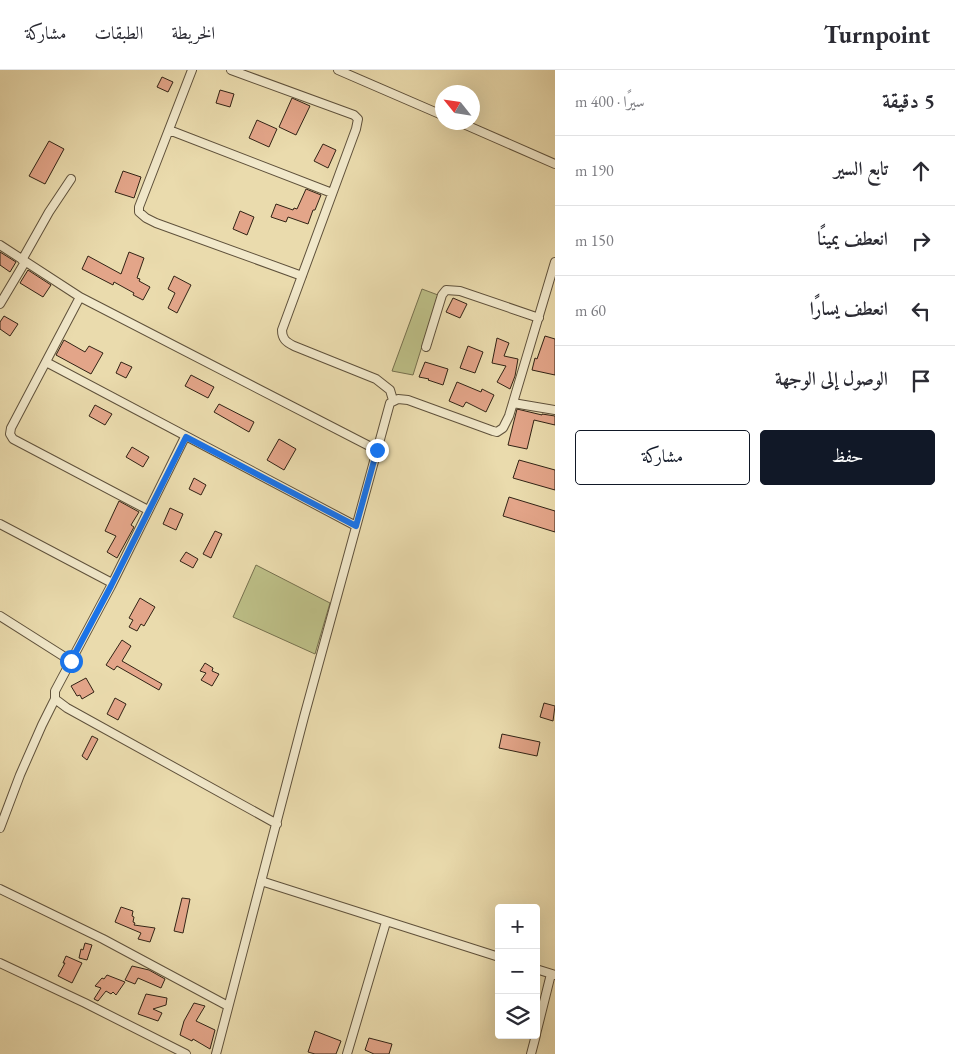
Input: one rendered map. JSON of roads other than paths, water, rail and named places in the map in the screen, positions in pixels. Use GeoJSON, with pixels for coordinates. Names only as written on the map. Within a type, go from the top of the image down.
{"type":"FeatureCollection","features":[{"type":"Feature","properties":{"kind":"street"},"geometry":{"type":"LineString","coordinates":[[192,70],[139,212],[156,223],[302,276]]}},
{"type":"Feature","properties":{"kind":"street"},"geometry":{"type":"LineString","coordinates":[[216,1054],[356,526],[393,400],[390,390],[376,379],[294,346],[284,340],[282,330],[358,124],[358,119],[354,115],[231,70]]}},
{"type":"Feature","properties":{"kind":"street"},"geometry":{"type":"LineString","coordinates":[[338,70],[435,112]]}},
{"type":"Feature","properties":{"kind":"street"},"geometry":{"type":"LineString","coordinates":[[169,130],[332,193]]}},
{"type":"Feature","properties":{"kind":"street"},"geometry":{"type":"LineString","coordinates":[[477,130],[555,164]]}},
{"type":"Feature","properties":{"kind":"street"},"geometry":{"type":"LineString","coordinates":[[0,304],[49,212],[71,180]]}},
{"type":"Feature","properties":{"kind":"street"},"geometry":{"type":"LineString","coordinates":[[0,245],[80,297],[377,450]]}},
{"type":"Feature","properties":{"kind":"street"},"geometry":{"type":"LineString","coordinates":[[393,400],[408,400],[498,432],[503,428],[513,403],[555,262]]}},
{"type":"Feature","properties":{"kind":"street"},"geometry":{"type":"LineString","coordinates":[[426,348],[442,295],[446,290],[460,291],[538,318]]}},
{"type":"Feature","properties":{"kind":"street"},"geometry":{"type":"LineString","coordinates":[[80,297],[10,434],[13,440],[148,510]]}},
{"type":"Feature","properties":{"kind":"street"},"geometry":{"type":"LineString","coordinates":[[46,362],[356,526]]}},
{"type":"Feature","properties":{"kind":"street"},"geometry":{"type":"LineString","coordinates":[[513,403],[555,410]]}},
{"type":"Feature","properties":{"kind":"street"},"geometry":{"type":"LineString","coordinates":[[0,828],[20,775],[55,699],[55,691],[112,584],[186,437]]}},
{"type":"Feature","properties":{"kind":"street"},"geometry":{"type":"LineString","coordinates":[[0,524],[112,584]]}},
{"type":"Feature","properties":{"kind":"street"},"geometry":{"type":"LineString","coordinates":[[0,616],[71,661]]}},
{"type":"Feature","properties":{"kind":"street"},"geometry":{"type":"LineString","coordinates":[[55,699],[66,708],[277,824]]}},
{"type":"Feature","properties":{"kind":"street"},"geometry":{"type":"LineString","coordinates":[[261,881],[495,956]]}},
{"type":"Feature","properties":{"kind":"street"},"geometry":{"type":"LineString","coordinates":[[0,889],[103,939],[228,1006]]}},
{"type":"Feature","properties":{"kind":"street"},"geometry":{"type":"LineString","coordinates":[[347,1054],[386,922]]}},
{"type":"Feature","properties":{"kind":"street"},"geometry":{"type":"LineString","coordinates":[[0,963],[186,1054]]}},
{"type":"Feature","properties":{"kind":"street"},"geometry":{"type":"LineString","coordinates":[[540,970],[553,974],[540,1021]]}},
{"type":"Feature","properties":{"kind":"street"},"geometry":{"type":"LineString","coordinates":[[531,1054],[535,1039]]}}]}
